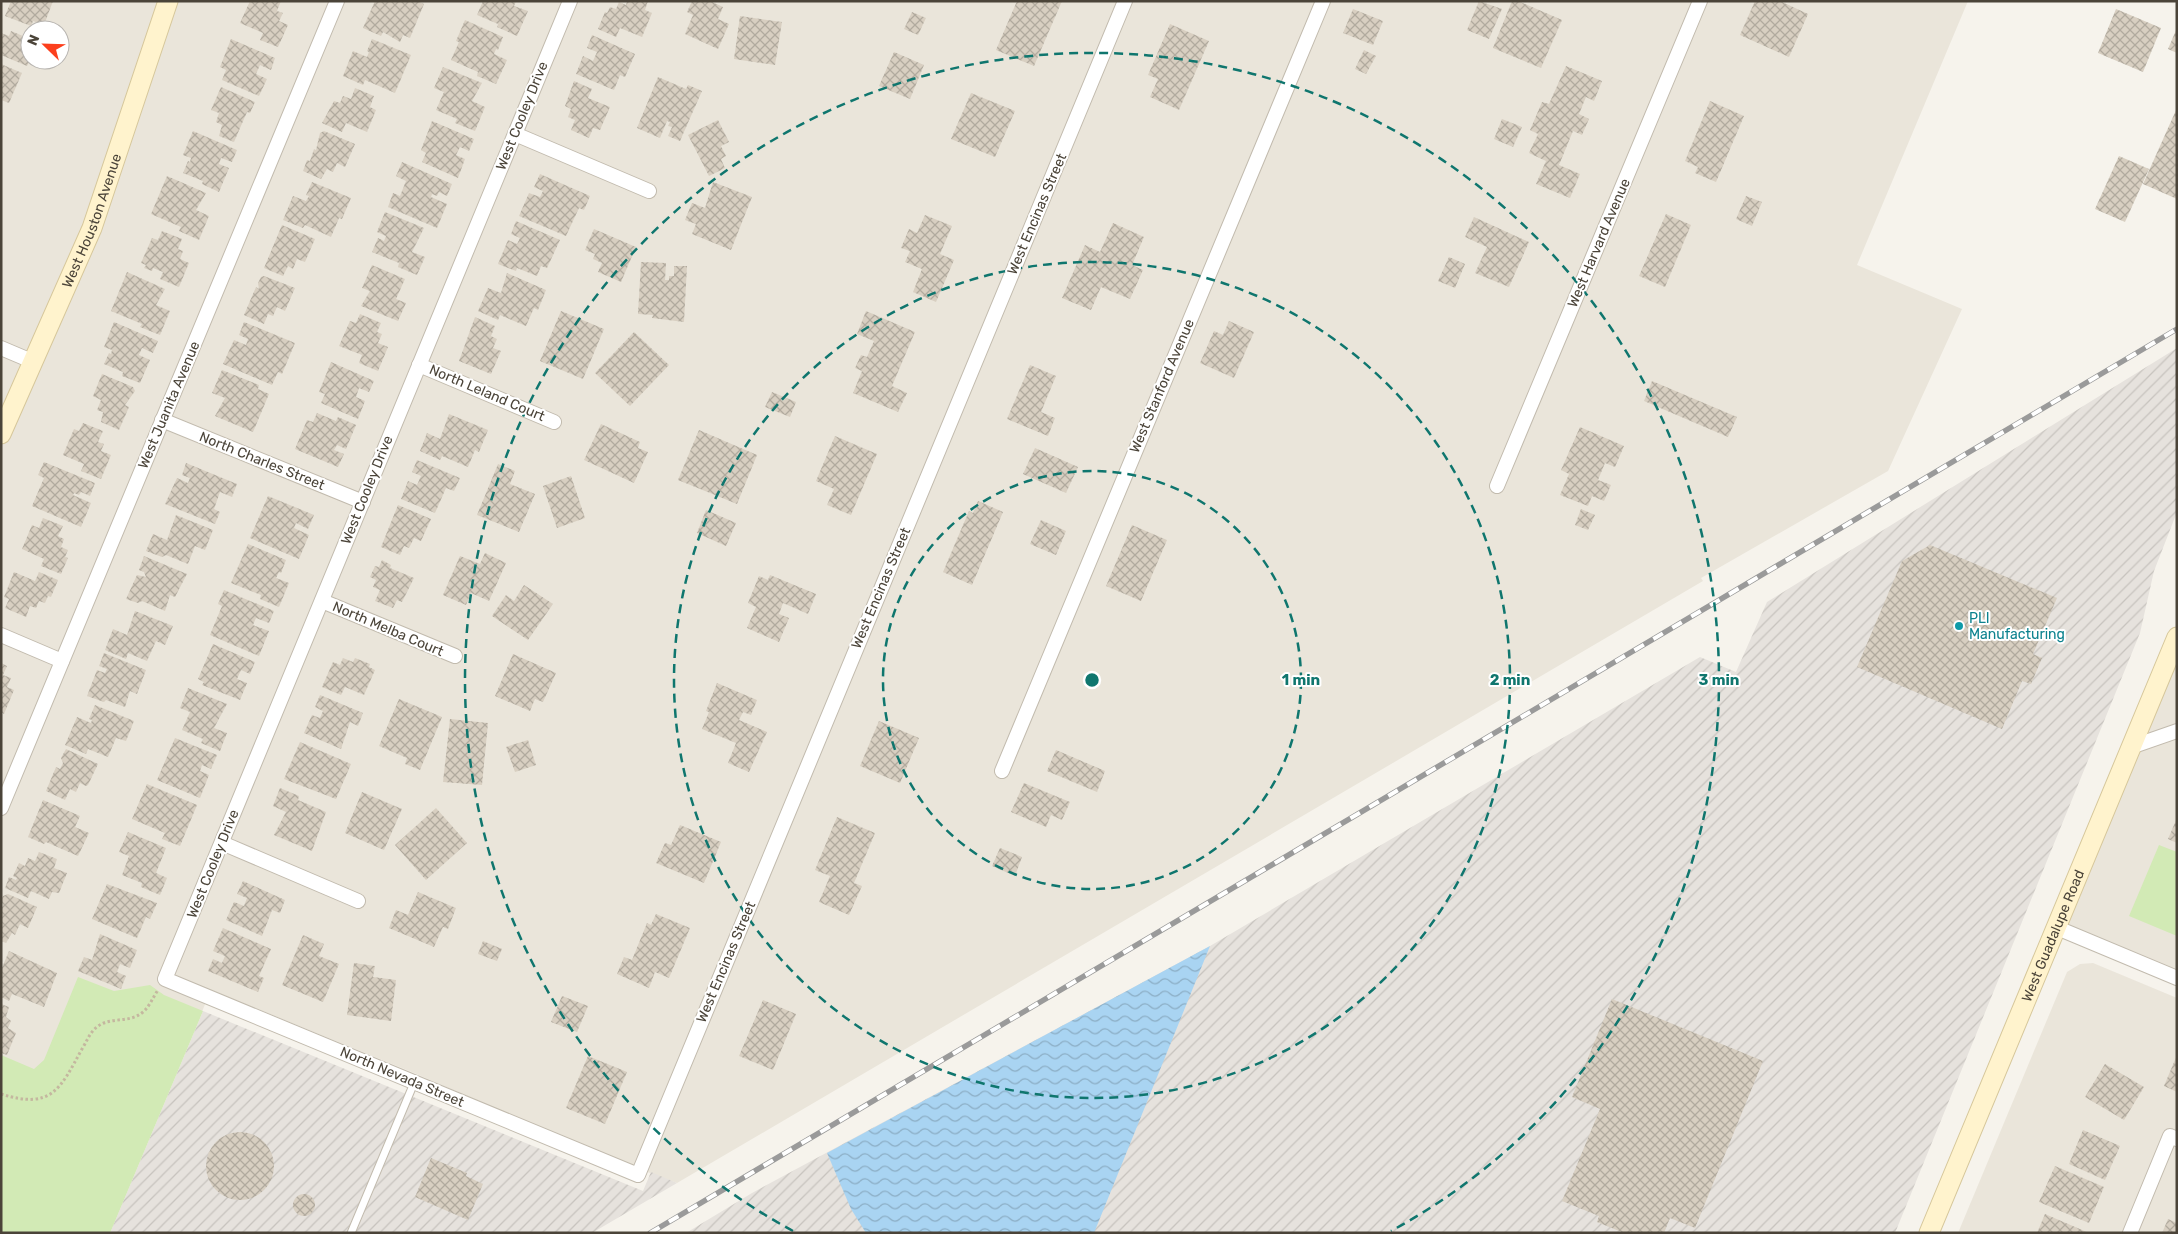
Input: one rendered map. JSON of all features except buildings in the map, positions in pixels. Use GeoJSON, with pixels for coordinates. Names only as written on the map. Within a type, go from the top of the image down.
{"type":"FeatureCollection","features":[{"type":"Feature","properties":{"kind":"main road","name":"West Houston Avenue"},"geometry":{"type":"LineString","coordinates":[[1,434],[34,362],[106,190],[168,1]]}},
{"type":"Feature","properties":{"kind":"main road","name":"West Guadalupe Road"},"geometry":{"type":"LineString","coordinates":[[1929,1233],[2131,746],[2175,649]]}},
{"type":"Feature","properties":{"kind":"street","name":"West Juanita Avenue"},"geometry":{"type":"LineString","coordinates":[[1,808],[337,1]]}},
{"type":"Feature","properties":{"kind":"street","name":"West Cooley Drive"},"geometry":{"type":"LineString","coordinates":[[165,979],[570,1]]}},
{"type":"Feature","properties":{"kind":"street","name":"West Encinas Street"},"geometry":{"type":"LineString","coordinates":[[638,1176],[1125,1]]}},
{"type":"Feature","properties":{"kind":"street","name":"West Stanford Avenue"},"geometry":{"type":"LineString","coordinates":[[1002,771],[1323,1]]}},
{"type":"Feature","properties":{"kind":"street","name":"West Harvard Avenue"},"geometry":{"type":"LineString","coordinates":[[1497,486],[1700,1]]}},
{"type":"Feature","properties":{"kind":"street"},"geometry":{"type":"LineString","coordinates":[[515,134],[649,191]]}},
{"type":"Feature","properties":{"kind":"street"},"geometry":{"type":"LineString","coordinates":[[1,348],[34,362]]}},
{"type":"Feature","properties":{"kind":"street","name":"North Leland Court"},"geometry":{"type":"LineString","coordinates":[[419,365],[554,422]]}},
{"type":"Feature","properties":{"kind":"street","name":"North Charles Street"},"geometry":{"type":"LineString","coordinates":[[162,420],[363,502]]}},
{"type":"Feature","properties":{"kind":"street","name":"North Melba Court"},"geometry":{"type":"LineString","coordinates":[[322,601],[455,656]]}},
{"type":"Feature","properties":{"kind":"street"},"geometry":{"type":"LineString","coordinates":[[1,635],[62,661]]}},
{"type":"Feature","properties":{"kind":"street"},"geometry":{"type":"LineString","coordinates":[[2131,746],[2177,731]]}},
{"type":"Feature","properties":{"kind":"street"},"geometry":{"type":"LineString","coordinates":[[222,843],[358,901]]}},
{"type":"Feature","properties":{"kind":"street"},"geometry":{"type":"LineString","coordinates":[[2055,927],[2177,978]]}},
{"type":"Feature","properties":{"kind":"street","name":"North Nevada Street"},"geometry":{"type":"LineString","coordinates":[[165,979],[638,1176]]}},
{"type":"Feature","properties":{"kind":"street"},"geometry":{"type":"LineString","coordinates":[[2130,1233],[2173,1137]]}},
{"type":"Feature","properties":{"kind":"lane"},"geometry":{"type":"LineString","coordinates":[[352,1233],[414,1082]]}},
{"type":"Feature","properties":{"kind":"path"},"geometry":{"type":"LineString","coordinates":[[1,1094],[29,1100],[42,1099],[52,1093],[65,1079],[93,1030],[106,1022],[135,1018],[148,1007],[165,979]]}},
{"type":"Feature","properties":{"kind":"shaded area"},"geometry":{"type":"Polygon","coordinates":[[[1,1],[1968,1],[1857,265],[1962,309],[1888,471],[1701,578],[1703,581],[677,1183],[618,1161],[414,1073],[211,990],[110,1233],[1,1233],[1,1]]]}},
{"type":"Feature","properties":{"kind":"shaded area"},"geometry":{"type":"Polygon","coordinates":[[[2177,348],[2177,512],[2154,571],[2140,633],[1895,1233],[686,1233],[752,1193],[1210,946],[1700,657],[1736,672],[1767,602],[2177,348]]]}},
{"type":"Feature","properties":{"kind":"shaded area"},"geometry":{"type":"Polygon","coordinates":[[[2177,637],[2177,978],[2055,927],[2177,637]]]}},
{"type":"Feature","properties":{"kind":"shaded area"},"geometry":{"type":"Polygon","coordinates":[[[2093,963],[2177,998],[2177,1233],[1958,1233],[2067,972],[2080,964],[2093,963]]]}},
{"type":"Feature","properties":{"kind":"shaded area"},"geometry":{"type":"Polygon","coordinates":[[[203,1011],[643,1191],[651,1172],[677,1183],[592,1233],[110,1233],[203,1011]]]}},
{"type":"Feature","properties":{"kind":"green space"},"geometry":{"type":"Polygon","coordinates":[[[2159,845],[2177,852],[2177,936],[2129,916],[2159,845]]]}},
{"type":"Feature","properties":{"kind":"green space"},"geometry":{"type":"Polygon","coordinates":[[[78,977],[114,991],[150,985],[164,995],[203,1011],[110,1233],[1,1233],[1,1055],[34,1069],[44,1060],[78,977]]]}},
{"type":"Feature","properties":{"kind":"water"},"geometry":{"type":"Polygon","coordinates":[[[1210,946],[1094,1233],[866,1233],[851,1209],[827,1153],[1210,946]]]}},
{"type":"Feature","properties":{"kind":"railway"},"geometry":{"type":"LineString","coordinates":[[650,1233],[2177,329]]}},
{"type":"Feature","properties":{"kind":"place","name":"PLI Manufacturing"},"geometry":{"type":"Point","coordinates":[1959,626]}}]}
